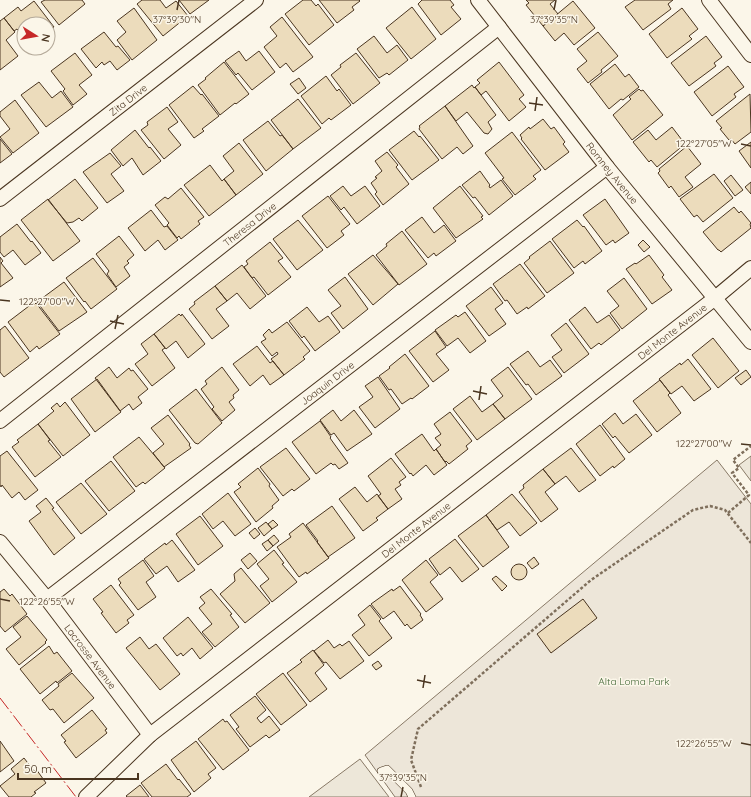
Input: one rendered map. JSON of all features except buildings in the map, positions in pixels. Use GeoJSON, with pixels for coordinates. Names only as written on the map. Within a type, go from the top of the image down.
{"type":"FeatureCollection","features":[{"type":"Feature","properties":{"kind":"street","name":"Zita Drive"},"geometry":{"type":"LineString","coordinates":[[0,199],[256,0]]}},
{"type":"Feature","properties":{"kind":"street","name":"Romney Avenue"},"geometry":{"type":"LineString","coordinates":[[478,0],[607,167],[714,299],[751,342]]}},
{"type":"Feature","properties":{"kind":"street"},"geometry":{"type":"LineString","coordinates":[[709,0],[751,55]]}},
{"type":"Feature","properties":{"kind":"street","name":"Theresa Drive"},"geometry":{"type":"LineString","coordinates":[[0,421],[499,27]]}},
{"type":"Feature","properties":{"kind":"street","name":"Joaquin Drive"},"geometry":{"type":"LineString","coordinates":[[47,599],[607,167]]}},
{"type":"Feature","properties":{"kind":"street","name":"Del Monte Avenue"},"geometry":{"type":"LineString","coordinates":[[86,797],[150,735],[714,299],[751,268]]}},
{"type":"Feature","properties":{"kind":"street","name":"Lacrosse Avenue"},"geometry":{"type":"LineString","coordinates":[[0,542],[47,599],[150,735]]}},
{"type":"Feature","properties":{"kind":"lane"},"geometry":{"type":"LineString","coordinates":[[381,771],[387,770],[409,791],[412,797]]}},
{"type":"Feature","properties":{"kind":"path"},"geometry":{"type":"LineString","coordinates":[[728,513],[749,495],[732,473],[739,468],[733,460],[751,446]]}},
{"type":"Feature","properties":{"kind":"path"},"geometry":{"type":"LineString","coordinates":[[422,790],[411,760],[418,729],[591,580],[693,510],[710,506],[725,510],[751,543]]}},
{"type":"Feature","properties":{"kind":"green space","name":"Alta Loma Park"},"geometry":{"type":"Polygon","coordinates":[[[717,460],[751,504],[751,797],[395,797],[365,755],[717,460]]]}},
{"type":"Feature","properties":{"kind":"shaded area"},"geometry":{"type":"Polygon","coordinates":[[[751,456],[751,481],[739,465],[751,456]]]}},
{"type":"Feature","properties":{"kind":"shaded area"},"geometry":{"type":"Polygon","coordinates":[[[360,759],[389,797],[309,797],[360,759]]]}},
{"type":"Feature","properties":{"kind":"power"},"geometry":{"type":"LineString","coordinates":[[0,698],[76,797]]}}]}
